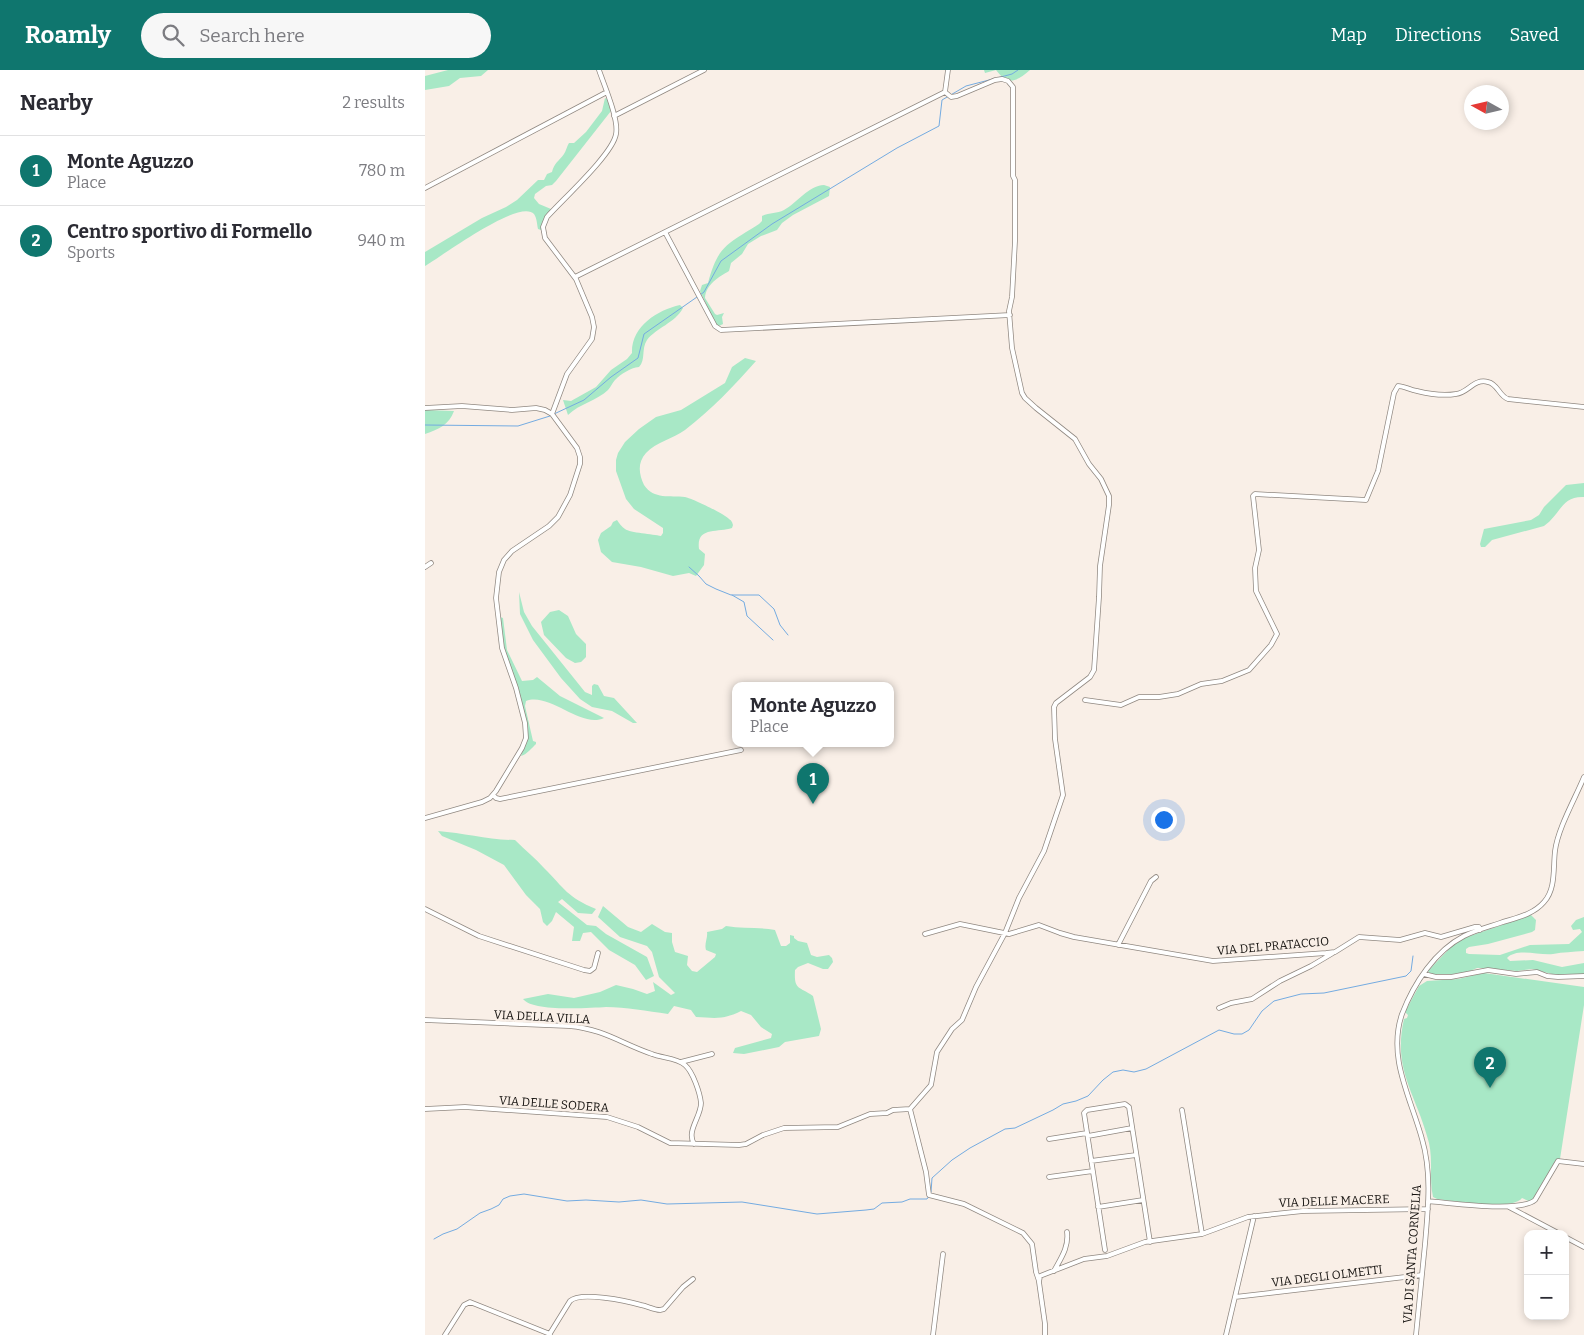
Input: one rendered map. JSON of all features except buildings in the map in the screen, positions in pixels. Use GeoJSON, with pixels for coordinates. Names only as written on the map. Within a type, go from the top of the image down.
{"type":"FeatureCollection","features":[{"type":"Feature","properties":{"kind":"street"},"geometry":{"type":"LineString","coordinates":[[552,414],[567,374],[591,341],[594,331],[592,317],[575,277],[546,240],[543,234],[544,224],[549,215],[609,150],[617,134],[614,116],[599,70]]}},
{"type":"Feature","properties":{"kind":"street"},"geometry":{"type":"LineString","coordinates":[[614,116],[704,70]]}},
{"type":"Feature","properties":{"kind":"street"},"geometry":{"type":"LineString","coordinates":[[945,92],[948,70]]}},
{"type":"Feature","properties":{"kind":"street"},"geometry":{"type":"LineString","coordinates":[[945,92],[954,97],[999,80],[1008,81],[1013,87],[1015,220],[1010,315],[1012,348],[1022,393],[1036,408],[1075,439],[1107,491],[1110,503],[1100,562],[1094,670],[1090,677],[1054,706],[1055,739],[1063,788],[1062,800],[1050,829],[1043,853],[1016,904],[1005,934],[976,987],[962,1020],[952,1029],[937,1052],[931,1085],[910,1109],[926,1172],[928,1194],[933,1197],[964,1204],[1023,1233],[1032,1244],[1035,1272],[1039,1281],[1045,1335]]}},
{"type":"Feature","properties":{"kind":"street"},"geometry":{"type":"LineString","coordinates":[[425,188],[607,92]]}},
{"type":"Feature","properties":{"kind":"street"},"geometry":{"type":"LineString","coordinates":[[575,277],[945,92]]}},
{"type":"Feature","properties":{"kind":"street"},"geometry":{"type":"LineString","coordinates":[[665,232],[715,326],[723,331],[1010,315]]}},
{"type":"Feature","properties":{"kind":"street"},"geometry":{"type":"LineString","coordinates":[[1085,700],[1121,705],[1139,697],[1159,697],[1181,693],[1201,684],[1222,682],[1249,670],[1271,646],[1277,634],[1256,592],[1255,568],[1259,550],[1253,496],[1255,494],[1366,500],[1378,470],[1394,393],[1398,386],[1424,393],[1455,395],[1461,394],[1478,382],[1485,381],[1493,384],[1503,397],[1508,399],[1584,407]]}},
{"type":"Feature","properties":{"kind":"street"},"geometry":{"type":"LineString","coordinates":[[425,408],[459,406],[545,410],[552,414],[577,448],[580,460],[572,490],[558,517],[549,526],[510,552],[503,562],[496,586],[496,601],[503,650],[516,688],[525,724],[526,738],[521,750],[493,795],[482,802],[425,818]]}},
{"type":"Feature","properties":{"kind":"street"},"geometry":{"type":"LineString","coordinates":[[425,566],[431,562]]}},
{"type":"Feature","properties":{"kind":"street"},"geometry":{"type":"LineString","coordinates":[[493,795],[495,798],[500,799],[741,750]]}},
{"type":"Feature","properties":{"kind":"street"},"geometry":{"type":"LineString","coordinates":[[1480,930],[1526,915],[1539,907],[1547,899],[1552,884],[1557,844],[1584,777]]}},
{"type":"Feature","properties":{"kind":"street"},"geometry":{"type":"LineString","coordinates":[[1117,944],[1151,881],[1156,877]]}},
{"type":"Feature","properties":{"kind":"street"},"geometry":{"type":"LineString","coordinates":[[425,909],[482,937],[584,970],[593,969],[598,952]]}},
{"type":"Feature","properties":{"kind":"street"},"geometry":{"type":"LineString","coordinates":[[925,934],[962,924],[1005,934]]}},
{"type":"Feature","properties":{"kind":"street","name":"VIA DEL PRATACCIO"},"geometry":{"type":"LineString","coordinates":[[1005,934],[1039,925],[1063,934],[1213,962],[1335,952],[1359,936],[1400,940],[1425,933],[1441,936],[1475,927],[1479,927],[1480,930]]}},
{"type":"Feature","properties":{"kind":"street","name":"VIA DI SANTA CORNELIA"},"geometry":{"type":"LineString","coordinates":[[1416,1335],[1428,1209],[1427,1168],[1424,1145],[1398,1062],[1397,1044],[1399,1028],[1404,1011],[1415,988],[1447,946],[1463,936],[1480,930]]}},
{"type":"Feature","properties":{"kind":"street"},"geometry":{"type":"LineString","coordinates":[[1219,1008],[1231,1003],[1252,999],[1280,981],[1335,952]]}},
{"type":"Feature","properties":{"kind":"street"},"geometry":{"type":"LineString","coordinates":[[1424,974],[1431,977],[1451,977],[1488,970],[1516,974],[1537,972],[1558,978],[1584,976]]}},
{"type":"Feature","properties":{"kind":"street","name":"VIA DELLA VILLA"},"geometry":{"type":"LineString","coordinates":[[425,1020],[572,1026],[591,1029],[604,1032],[649,1053],[681,1062]]}},
{"type":"Feature","properties":{"kind":"street"},"geometry":{"type":"LineString","coordinates":[[694,1144],[691,1139],[701,1102],[693,1075],[681,1062],[712,1054]]}},
{"type":"Feature","properties":{"kind":"street"},"geometry":{"type":"LineString","coordinates":[[1105,1250],[1085,1111],[1125,1104],[1129,1108],[1150,1242]]}},
{"type":"Feature","properties":{"kind":"street","name":"VIA DELLE SODERA"},"geometry":{"type":"LineString","coordinates":[[425,1110],[465,1107],[610,1117],[638,1126],[667,1142],[680,1144],[741,1144],[784,1128],[838,1127],[870,1114],[910,1109]]}},
{"type":"Feature","properties":{"kind":"street"},"geometry":{"type":"LineString","coordinates":[[1182,1110],[1201,1234]]}},
{"type":"Feature","properties":{"kind":"street"},"geometry":{"type":"LineString","coordinates":[[1049,1139],[1132,1128]]}},
{"type":"Feature","properties":{"kind":"street"},"geometry":{"type":"LineString","coordinates":[[1091,1161],[1136,1155]]}},
{"type":"Feature","properties":{"kind":"street"},"geometry":{"type":"LineString","coordinates":[[1428,1201],[1509,1206],[1527,1204],[1535,1200],[1558,1162],[1584,1164]]}},
{"type":"Feature","properties":{"kind":"street"},"geometry":{"type":"LineString","coordinates":[[1049,1177],[1093,1172]]}},
{"type":"Feature","properties":{"kind":"street"},"geometry":{"type":"LineString","coordinates":[[1098,1207],[1143,1200]]}},
{"type":"Feature","properties":{"kind":"street"},"geometry":{"type":"LineString","coordinates":[[1509,1206],[1552,1230]]}},
{"type":"Feature","properties":{"kind":"street","name":"VIA DELLE MACERE"},"geometry":{"type":"LineString","coordinates":[[1039,1281],[1041,1276],[1085,1259],[1105,1256],[1150,1242],[1201,1234],[1237,1220],[1254,1216],[1303,1210],[1428,1209]]}},
{"type":"Feature","properties":{"kind":"street"},"geometry":{"type":"LineString","coordinates":[[1226,1335],[1254,1216]]}},
{"type":"Feature","properties":{"kind":"street"},"geometry":{"type":"LineString","coordinates":[[1054,1271],[1066,1248],[1067,1232]]}},
{"type":"Feature","properties":{"kind":"street"},"geometry":{"type":"LineString","coordinates":[[1569,1239],[1584,1247]]}},
{"type":"Feature","properties":{"kind":"street"},"geometry":{"type":"LineString","coordinates":[[933,1335],[943,1254]]}},
{"type":"Feature","properties":{"kind":"street","name":"VIA DEGLI OLMETTI"},"geometry":{"type":"LineString","coordinates":[[1235,1297],[1422,1274]]}},
{"type":"Feature","properties":{"kind":"street"},"geometry":{"type":"LineString","coordinates":[[445,1335],[464,1306],[470,1302],[549,1334],[573,1298],[595,1297],[640,1304],[660,1310],[693,1279]]}},
{"type":"Feature","properties":{"kind":"green space"},"geometry":{"type":"Polygon","coordinates":[[[448,70],[488,70],[481,76],[460,78],[449,86],[425,90],[425,76],[448,70]]]}},
{"type":"Feature","properties":{"kind":"green space"},"geometry":{"type":"Polygon","coordinates":[[[984,70],[996,70],[985,73],[984,70]]]}},
{"type":"Feature","properties":{"kind":"green space"},"geometry":{"type":"Polygon","coordinates":[[[996,70],[1030,70],[1016,79],[1008,80],[996,70]]]}},
{"type":"Feature","properties":{"kind":"green space"},"geometry":{"type":"Polygon","coordinates":[[[605,98],[611,111],[556,181],[535,194],[534,198],[539,204],[551,209],[544,219],[541,230],[538,229],[534,214],[526,211],[513,214],[480,231],[425,266],[425,252],[482,218],[506,207],[517,200],[538,180],[544,180],[547,174],[552,172],[569,143],[574,143],[586,132],[602,111],[605,98]]]}},
{"type":"Feature","properties":{"kind":"green space"},"geometry":{"type":"Polygon","coordinates":[[[824,185],[830,187],[829,196],[793,215],[782,223],[777,230],[761,236],[748,244],[742,254],[731,263],[729,271],[710,285],[705,298],[715,314],[724,313],[722,317],[723,324],[716,325],[700,291],[702,285],[708,283],[720,253],[732,241],[759,224],[762,221],[762,216],[784,210],[813,188],[824,185]]]}},
{"type":"Feature","properties":{"kind":"green space"},"geometry":{"type":"Polygon","coordinates":[[[680,305],[683,308],[680,313],[655,332],[645,343],[639,367],[623,374],[599,397],[577,408],[568,415],[563,400],[571,401],[596,387],[611,370],[627,359],[632,353],[636,335],[647,321],[671,307],[680,305]]]}},
{"type":"Feature","properties":{"kind":"green space"},"geometry":{"type":"Polygon","coordinates":[[[745,358],[756,361],[695,422],[680,433],[650,449],[641,461],[640,469],[644,485],[648,490],[657,495],[685,497],[701,503],[726,517],[732,522],[732,528],[709,532],[701,537],[699,549],[705,554],[704,565],[696,576],[689,573],[673,576],[641,567],[612,562],[601,552],[598,540],[601,533],[611,526],[613,522],[617,520],[624,528],[632,531],[661,536],[663,533],[663,528],[634,509],[626,499],[616,471],[618,453],[625,442],[656,417],[681,410],[725,383],[732,367],[745,358]]]}},
{"type":"Feature","properties":{"kind":"green space"},"geometry":{"type":"Polygon","coordinates":[[[425,410],[454,411],[443,426],[425,434],[425,410]]]}},
{"type":"Feature","properties":{"kind":"green space"},"geometry":{"type":"Polygon","coordinates":[[[1584,483],[1584,497],[1570,499],[1544,526],[1492,540],[1485,547],[1481,547],[1484,529],[1531,520],[1539,515],[1544,507],[1566,485],[1584,483]]]}},
{"type":"Feature","properties":{"kind":"green space"},"geometry":{"type":"Polygon","coordinates":[[[519,592],[524,612],[532,626],[585,692],[592,695],[592,686],[594,684],[598,685],[604,696],[614,698],[637,723],[633,723],[612,711],[592,707],[580,699],[561,678],[533,640],[520,614],[519,592]]]}},
{"type":"Feature","properties":{"kind":"green space"},"geometry":{"type":"Polygon","coordinates":[[[559,610],[568,616],[576,634],[586,644],[586,657],[581,662],[575,663],[566,658],[544,635],[541,622],[550,612],[559,610]]]}},
{"type":"Feature","properties":{"kind":"green space"},"geometry":{"type":"Polygon","coordinates":[[[500,617],[503,618],[507,650],[522,681],[533,680],[537,677],[560,696],[604,718],[595,720],[585,719],[545,701],[526,701],[525,706],[533,741],[536,744],[521,756],[527,737],[505,652],[500,617]]]}},
{"type":"Feature","properties":{"kind":"green space"},"geometry":{"type":"Polygon","coordinates":[[[438,831],[515,840],[567,892],[596,909],[592,914],[578,913],[562,899],[558,902],[587,925],[596,926],[606,934],[647,957],[654,976],[646,980],[635,965],[609,950],[591,932],[583,933],[580,941],[572,941],[574,927],[556,912],[552,921],[547,926],[543,922],[540,909],[526,895],[504,865],[476,850],[442,836],[438,831]]]}},
{"type":"Feature","properties":{"kind":"green space"},"geometry":{"type":"Polygon","coordinates":[[[603,906],[628,927],[641,932],[652,924],[665,932],[672,933],[675,952],[688,956],[687,965],[692,971],[697,972],[715,957],[716,954],[706,950],[707,932],[722,929],[726,926],[775,930],[781,946],[786,946],[790,943],[790,935],[794,936],[798,941],[807,943],[811,955],[817,957],[829,955],[833,962],[828,969],[808,963],[795,970],[795,981],[798,987],[813,996],[821,1029],[819,1036],[785,1042],[779,1047],[744,1054],[733,1053],[735,1048],[771,1038],[772,1034],[761,1027],[751,1015],[741,1011],[724,1017],[709,1018],[696,1017],[691,1010],[674,1006],[668,1014],[614,1007],[549,1008],[529,1003],[523,999],[548,994],[574,998],[600,992],[616,985],[647,994],[655,991],[653,982],[671,995],[675,993],[659,977],[652,952],[647,946],[620,937],[598,917],[603,906]]]}},
{"type":"Feature","properties":{"kind":"green space"},"geometry":{"type":"Polygon","coordinates":[[[1531,915],[1536,920],[1535,930],[1532,932],[1469,947],[1466,949],[1466,953],[1500,955],[1530,945],[1569,944],[1582,932],[1580,929],[1573,930],[1571,926],[1576,920],[1584,917],[1584,951],[1548,954],[1523,952],[1507,958],[1510,961],[1533,960],[1562,967],[1584,963],[1584,974],[1560,976],[1532,969],[1517,971],[1486,968],[1477,968],[1468,972],[1453,974],[1430,974],[1428,971],[1451,947],[1464,938],[1531,915]]]}},
{"type":"Feature","properties":{"kind":"green space"},"geometry":{"type":"Polygon","coordinates":[[[1484,973],[1584,987],[1584,1005],[1560,1159],[1557,1160],[1531,1202],[1522,1198],[1516,1202],[1495,1205],[1433,1197],[1429,1143],[1403,1068],[1401,1037],[1404,1019],[1408,1015],[1405,1012],[1419,986],[1427,981],[1458,979],[1484,973]]]}},
{"type":"Feature","properties":{"kind":"waterway"},"geometry":{"type":"LineString","coordinates":[[997,78],[1012,74],[1018,70]]}},
{"type":"Feature","properties":{"kind":"waterway"},"geometry":{"type":"LineString","coordinates":[[700,295],[704,292],[721,261],[772,224],[897,148],[939,126],[942,100],[966,86],[993,79]]}},
{"type":"Feature","properties":{"kind":"waterway"},"geometry":{"type":"LineString","coordinates":[[554,414],[584,400],[611,377],[638,358],[644,334],[697,297]]}},
{"type":"Feature","properties":{"kind":"waterway"},"geometry":{"type":"LineString","coordinates":[[425,425],[518,426],[550,416]]}},
{"type":"Feature","properties":{"kind":"waterway"},"geometry":{"type":"LineString","coordinates":[[689,567],[706,584],[716,589],[731,595],[759,595],[774,609],[780,625],[788,635]]}},
{"type":"Feature","properties":{"kind":"waterway"},"geometry":{"type":"LineString","coordinates":[[732,595],[744,602],[747,616],[773,640]]}},
{"type":"Feature","properties":{"kind":"waterway"},"geometry":{"type":"LineString","coordinates":[[931,1192],[932,1178],[952,1160],[970,1148],[1005,1129],[1015,1128],[1063,1104],[1088,1096],[1113,1072],[1123,1070],[1134,1072],[1146,1069],[1219,1030],[1242,1034],[1249,1030],[1262,1011],[1274,1001],[1301,994],[1324,993],[1406,976],[1411,971],[1413,956]]}},
{"type":"Feature","properties":{"kind":"waterway"},"geometry":{"type":"LineString","coordinates":[[434,1239],[457,1229],[480,1213],[499,1205],[503,1199],[524,1194],[567,1201],[619,1202],[641,1200],[667,1204],[742,1202],[817,1214],[874,1209],[882,1203],[902,1202],[910,1199],[927,1199],[929,1196]]}},
{"type":"Feature","properties":{"kind":"place","name":"Monte Aguzzo"},"geometry":{"type":"Point","coordinates":[813,804]}},
{"type":"Feature","properties":{"kind":"place","name":"Centro sportivo di Formello"},"geometry":{"type":"Point","coordinates":[1490,1088]}}]}
